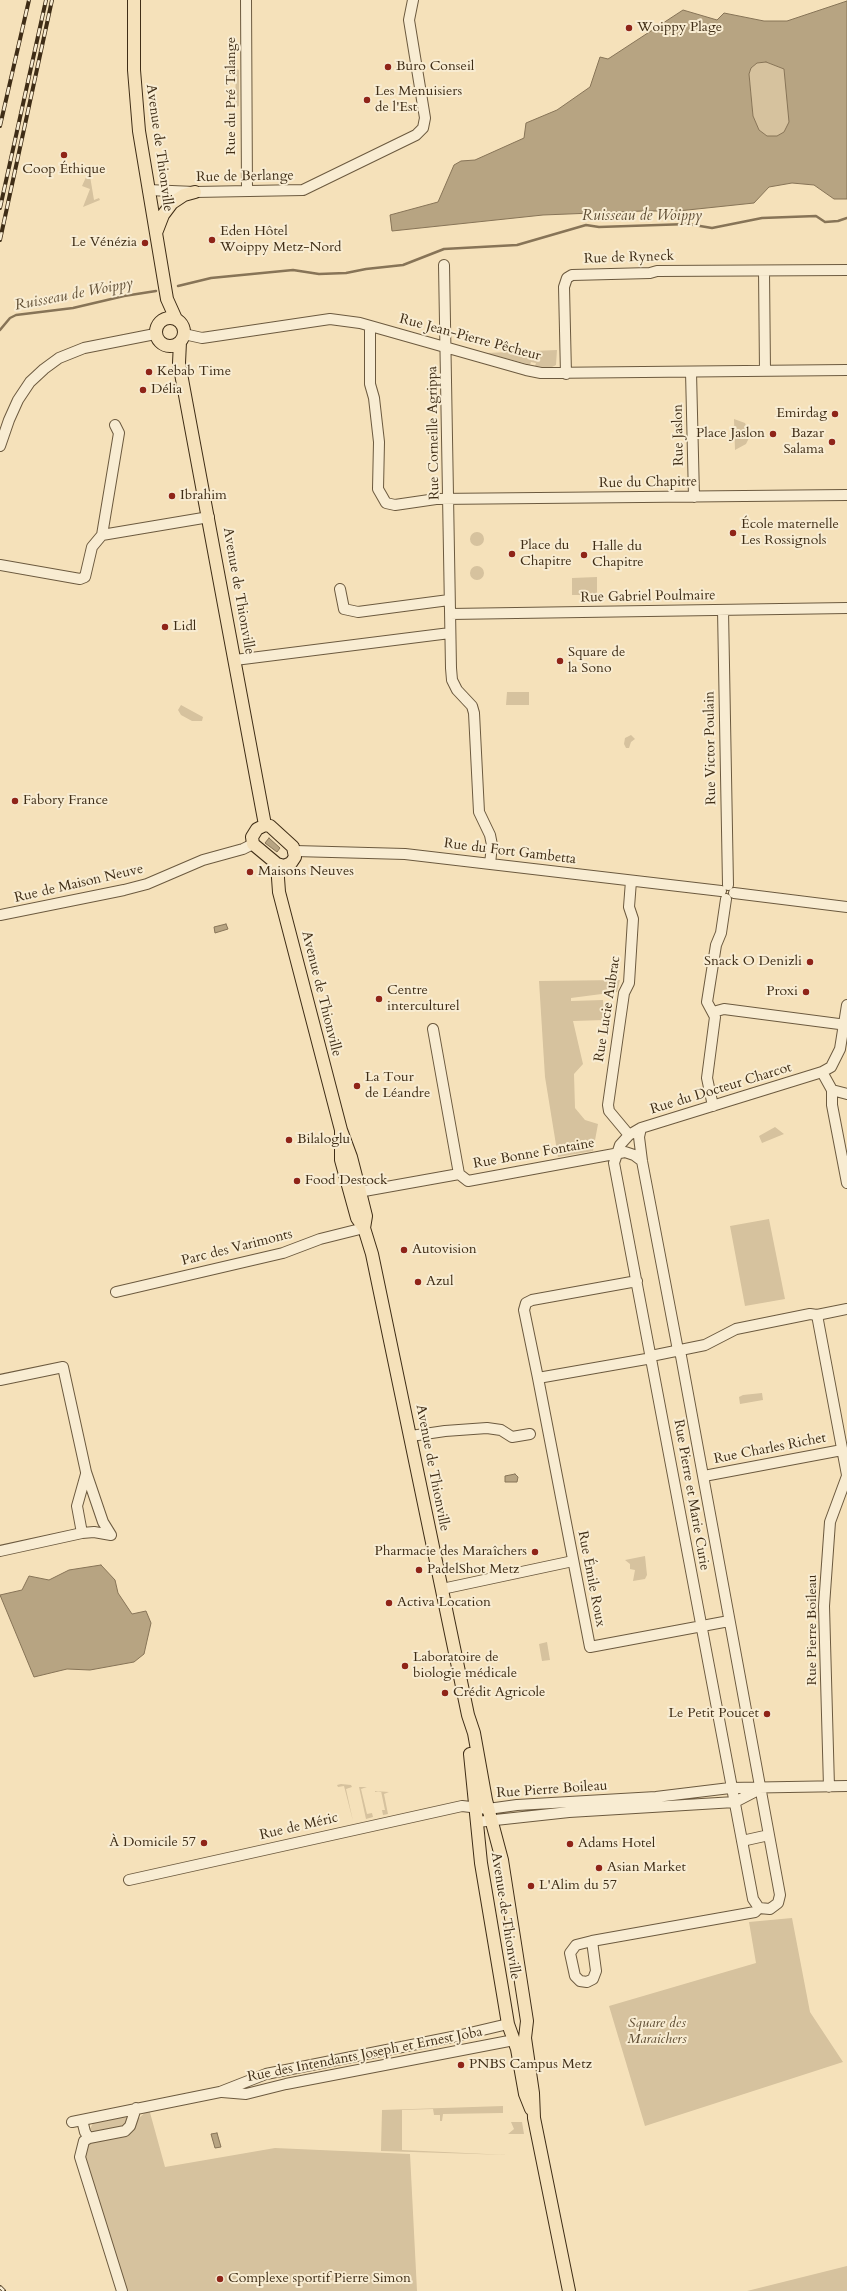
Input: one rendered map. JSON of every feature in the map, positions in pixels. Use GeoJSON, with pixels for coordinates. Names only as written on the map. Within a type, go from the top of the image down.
{"type":"FeatureCollection","features":[{"type":"Feature","properties":{"kind":"main road","name":"Avenue de Thionville"},"geometry":{"type":"LineString","coordinates":[[134,0],[133,37],[136,100],[148,190],[167,299],[176,318]]}},
{"type":"Feature","properties":{"kind":"main road"},"geometry":{"type":"LineString","coordinates":[[156,233],[163,215],[172,203],[184,195],[195,192]]}},
{"type":"Feature","properties":{"kind":"main road","name":"Avenue de Thionville"},"geometry":{"type":"LineString","coordinates":[[162,320],[167,299]]}},
{"type":"Feature","properties":{"kind":"main road"},"geometry":{"type":"LineString","coordinates":[[169,317],[176,318],[183,326],[182,338],[168,346],[160,342],[155,334],[157,325],[162,320],[169,317]]}},
{"type":"Feature","properties":{"kind":"main road","name":"Avenue de Thionville"},"geometry":{"type":"LineString","coordinates":[[182,338],[179,362],[265,825]]}},
{"type":"Feature","properties":{"kind":"main road","name":"Avenue de Thionville"},"geometry":{"type":"LineString","coordinates":[[168,346],[179,362]]}},
{"type":"Feature","properties":{"kind":"main road"},"geometry":{"type":"LineString","coordinates":[[265,825],[270,826],[296,851],[291,863],[284,866],[277,864],[253,844],[252,837],[254,833],[265,825]]}},
{"type":"Feature","properties":{"kind":"main road","name":"Avenue de Thionville"},"geometry":{"type":"LineString","coordinates":[[277,864],[279,892],[341,1130],[341,1160],[355,1193],[357,1218],[364,1228],[372,1254],[468,1715],[474,1733],[482,1809],[477,1822],[481,1863],[508,2024],[520,2039]]}},
{"type":"Feature","properties":{"kind":"main road","name":"Avenue de Thionville"},"geometry":{"type":"LineString","coordinates":[[482,1809],[498,1821],[498,1839],[527,2021],[520,2039],[525,2094],[534,2118],[569,2291]]}},
{"type":"Feature","properties":{"kind":"main road"},"geometry":{"type":"LineString","coordinates":[[508,2024],[527,2021]]}},
{"type":"Feature","properties":{"kind":"street","name":"Rue du Pré Talange"},"geometry":{"type":"LineString","coordinates":[[246,0],[247,191]]}},
{"type":"Feature","properties":{"kind":"street","name":"Rue de Berlange"},"geometry":{"type":"LineString","coordinates":[[148,190],[195,192],[303,190],[416,135],[423,128],[425,118],[409,20],[413,0]]}},
{"type":"Feature","properties":{"kind":"street","name":"Rue Corneille Agrippa"},"geometry":{"type":"LineString","coordinates":[[444,265],[452,680],[456,690],[472,706],[474,713],[479,812],[490,835],[492,845],[490,864]]}},
{"type":"Feature","properties":{"kind":"street","name":"Rue de Ryneck"},"geometry":{"type":"LineString","coordinates":[[566,374],[564,289],[565,281],[569,277],[578,274],[650,273],[657,271],[847,270]]}},
{"type":"Feature","properties":{"kind":"street"},"geometry":{"type":"LineString","coordinates":[[764,271],[765,371]]}},
{"type":"Feature","properties":{"kind":"street","name":"Rue Jean-Pierre Pêcheur"},"geometry":{"type":"LineString","coordinates":[[182,338],[202,338],[330,319],[370,326],[526,370],[566,374],[847,370]]}},
{"type":"Feature","properties":{"kind":"street","name":"Rue du Chapitre"},"geometry":{"type":"LineString","coordinates":[[370,326],[370,384],[374,398],[379,442],[378,489],[386,503],[395,506],[436,499],[847,495]]}},
{"type":"Feature","properties":{"kind":"street"},"geometry":{"type":"LineString","coordinates":[[0,446],[9,420],[30,382],[60,358],[84,348],[155,334]]}},
{"type":"Feature","properties":{"kind":"street","name":"Rue Jaslon"},"geometry":{"type":"LineString","coordinates":[[691,372],[694,497]]}},
{"type":"Feature","properties":{"kind":"street"},"geometry":{"type":"LineString","coordinates":[[0,565],[80,579],[85,577],[92,548],[102,535],[120,433],[115,425]]}},
{"type":"Feature","properties":{"kind":"street"},"geometry":{"type":"LineString","coordinates":[[102,535],[209,517]]}},
{"type":"Feature","properties":{"kind":"street"},"geometry":{"type":"LineString","coordinates":[[340,589],[344,608],[358,612],[450,600]]}},
{"type":"Feature","properties":{"kind":"street","name":"Rue Gabriel Poulmaire"},"geometry":{"type":"LineString","coordinates":[[450,614],[847,608]]}},
{"type":"Feature","properties":{"kind":"street","name":"Rue Victor Poulain"},"geometry":{"type":"LineString","coordinates":[[713,1106],[707,1078],[715,1023],[713,1012],[707,1002],[727,892],[723,610]]}},
{"type":"Feature","properties":{"kind":"street"},"geometry":{"type":"LineString","coordinates":[[235,660],[450,633]]}},
{"type":"Feature","properties":{"kind":"street","name":"Rue de Maison Neuve"},"geometry":{"type":"LineString","coordinates":[[0,914],[139,886],[203,860],[243,849],[253,844]]}},
{"type":"Feature","properties":{"kind":"street","name":"Rue du Fort Gambetta"},"geometry":{"type":"LineString","coordinates":[[296,851],[405,854],[847,907]]}},
{"type":"Feature","properties":{"kind":"street","name":"Rue Lucie Aubrac"},"geometry":{"type":"LineString","coordinates":[[629,1135],[609,1111],[608,1106],[624,993],[629,983],[633,919],[629,907],[631,881]]}},
{"type":"Feature","properties":{"kind":"street"},"geometry":{"type":"LineString","coordinates":[[847,1005],[845,1025],[837,1058],[831,1067],[822,1072],[832,1090],[832,1105],[847,1183]]}},
{"type":"Feature","properties":{"kind":"street"},"geometry":{"type":"LineString","coordinates":[[713,1012],[724,1009],[845,1025]]}},
{"type":"Feature","properties":{"kind":"street"},"geometry":{"type":"LineString","coordinates":[[355,1193],[459,1174],[433,1029]]}},
{"type":"Feature","properties":{"kind":"street","name":"Rue du Docteur Charcot"},"geometry":{"type":"LineString","coordinates":[[629,1135],[641,1128],[822,1072]]}},
{"type":"Feature","properties":{"kind":"street"},"geometry":{"type":"LineString","coordinates":[[832,1090],[847,1094]]}},
{"type":"Feature","properties":{"kind":"street","name":"Rue Pierre et Marie Curie"},"geometry":{"type":"LineString","coordinates":[[616,1153],[614,1164],[652,1357],[730,1788],[735,1802],[753,1899],[759,1908],[767,1910],[778,1903],[780,1897],[704,1476],[642,1161],[639,1137],[641,1128]]}},
{"type":"Feature","properties":{"kind":"street"},"geometry":{"type":"LineString","coordinates":[[616,1153],[629,1135]]}},
{"type":"Feature","properties":{"kind":"street"},"geometry":{"type":"LineString","coordinates":[[616,1153],[625,1152],[634,1155],[642,1161]]}},
{"type":"Feature","properties":{"kind":"street","name":"Rue Bonne Fontaine"},"geometry":{"type":"LineString","coordinates":[[459,1174],[468,1181],[616,1153]]}},
{"type":"Feature","properties":{"kind":"street","name":"Parc des Varimonts"},"geometry":{"type":"LineString","coordinates":[[116,1292],[283,1253],[320,1239],[364,1228]]}},
{"type":"Feature","properties":{"kind":"street","name":"Rue Émile Roux"},"geometry":{"type":"LineString","coordinates":[[637,1281],[532,1300],[526,1303],[524,1310],[590,1647],[729,1620]]}},
{"type":"Feature","properties":{"kind":"street"},"geometry":{"type":"LineString","coordinates":[[538,1378],[652,1357],[712,1343],[736,1329],[810,1314],[817,1315],[847,1309]]}},
{"type":"Feature","properties":{"kind":"street","name":"Rue Pierre Boileau"},"geometry":{"type":"LineString","coordinates":[[817,1315],[847,1476],[830,1522],[824,1606],[830,1787]]}},
{"type":"Feature","properties":{"kind":"street"},"geometry":{"type":"LineString","coordinates":[[0,1380],[63,1367],[86,1472],[103,1522],[112,1535],[94,1532],[82,1533],[0,1551]]}},
{"type":"Feature","properties":{"kind":"street"},"geometry":{"type":"LineString","coordinates":[[411,1436],[445,1431],[487,1428],[501,1430],[512,1437],[530,1434]]}},
{"type":"Feature","properties":{"kind":"street","name":"Rue Charles Richet"},"geometry":{"type":"LineString","coordinates":[[704,1476],[842,1450]]}},
{"type":"Feature","properties":{"kind":"street"},"geometry":{"type":"LineString","coordinates":[[82,1533],[77,1506],[84,1488],[86,1472]]}},
{"type":"Feature","properties":{"kind":"street"},"geometry":{"type":"LineString","coordinates":[[442,1589],[573,1561]]}},
{"type":"Feature","properties":{"kind":"street","name":"Rue Pierre Boileau"},"geometry":{"type":"LineString","coordinates":[[482,1809],[516,1805],[656,1797],[730,1788],[760,1789],[847,1786]]}},
{"type":"Feature","properties":{"kind":"street","name":"Rue Pierre Boileau"},"geometry":{"type":"LineString","coordinates":[[477,1822],[498,1821],[569,1812],[735,1802],[760,1789]]}},
{"type":"Feature","properties":{"kind":"street","name":"Rue de Méric"},"geometry":{"type":"LineString","coordinates":[[129,1880],[462,1806],[482,1809]]}},
{"type":"Feature","properties":{"kind":"street"},"geometry":{"type":"LineString","coordinates":[[742,1841],[769,1835]]}},
{"type":"Feature","properties":{"kind":"street"},"geometry":{"type":"LineString","coordinates":[[592,1940],[755,1912],[759,1908]]}},
{"type":"Feature","properties":{"kind":"street","name":"Rue des Intendants Joseph et Ernest Joba"},"geometry":{"type":"LineString","coordinates":[[89,2138],[77,2121],[220,2092],[266,2074],[457,2036],[508,2024]]}},
{"type":"Feature","properties":{"kind":"street","name":"Rue des Intendants Joseph et Ernest Joba"},"geometry":{"type":"LineString","coordinates":[[220,2092],[246,2094],[278,2086],[520,2039]]}},
{"type":"Feature","properties":{"kind":"street"},"geometry":{"type":"LineString","coordinates":[[122,2291],[80,2157],[84,2141],[89,2138],[126,2130],[130,2126],[136,2108]]}},
{"type":"Feature","properties":{"kind":"green space"},"geometry":{"type":"Polygon","coordinates":[[[766,62],[784,69],[790,122],[784,132],[777,136],[767,136],[759,130],[753,116],[749,74],[751,68],[757,63],[766,62]]]}},
{"type":"Feature","properties":{"kind":"green space"},"geometry":{"type":"Polygon","coordinates":[[[234,68],[239,70],[239,106],[230,109],[235,104],[236,71],[234,68]]]}},
{"type":"Feature","properties":{"kind":"green space"},"geometry":{"type":"Polygon","coordinates":[[[87,175],[90,176],[94,200],[99,198],[100,200],[83,207],[90,189],[82,186],[87,175]]]}},
{"type":"Feature","properties":{"kind":"green space"},"geometry":{"type":"Polygon","coordinates":[[[557,350],[556,365],[550,368],[535,366],[536,363],[531,362],[530,365],[486,353],[557,350]]]}},
{"type":"Feature","properties":{"kind":"green space"},"geometry":{"type":"Polygon","coordinates":[[[734,419],[745,423],[750,436],[746,444],[735,450],[734,419]]]}},
{"type":"Feature","properties":{"kind":"green space"},"geometry":{"type":"Polygon","coordinates":[[[477,532],[482,534],[484,539],[482,544],[477,546],[472,544],[470,539],[472,534],[477,532]]]}},
{"type":"Feature","properties":{"kind":"green space"},"geometry":{"type":"Polygon","coordinates":[[[474,566],[480,566],[484,570],[484,576],[480,580],[474,580],[470,576],[470,570],[474,566]]]}},
{"type":"Feature","properties":{"kind":"green space"},"geometry":{"type":"Polygon","coordinates":[[[597,577],[597,595],[572,595],[572,578],[597,577]]]}},
{"type":"Feature","properties":{"kind":"green space"},"geometry":{"type":"Polygon","coordinates":[[[507,692],[529,692],[529,705],[506,705],[507,692]]]}},
{"type":"Feature","properties":{"kind":"green space"},"geometry":{"type":"Polygon","coordinates":[[[181,705],[203,717],[202,721],[192,721],[181,715],[178,710],[181,705]]]}},
{"type":"Feature","properties":{"kind":"green space"},"geometry":{"type":"Polygon","coordinates":[[[631,735],[635,739],[631,742],[629,748],[626,748],[624,744],[625,738],[631,735]]]}},
{"type":"Feature","properties":{"kind":"green space"},"geometry":{"type":"Polygon","coordinates":[[[620,980],[617,992],[571,998],[571,1001],[603,1000],[604,1020],[573,1021],[583,1064],[574,1074],[575,1108],[585,1120],[598,1124],[593,1151],[558,1157],[545,1077],[539,981],[620,980]]]}},
{"type":"Feature","properties":{"kind":"green space"},"geometry":{"type":"Polygon","coordinates":[[[775,1127],[784,1134],[762,1143],[759,1136],[775,1127]]]}},
{"type":"Feature","properties":{"kind":"green space"},"geometry":{"type":"Polygon","coordinates":[[[769,1219],[785,1299],[745,1306],[730,1226],[769,1219]]]}},
{"type":"Feature","properties":{"kind":"green space"},"geometry":{"type":"Polygon","coordinates":[[[762,1393],[763,1400],[740,1404],[739,1397],[743,1395],[762,1393]]]}},
{"type":"Feature","properties":{"kind":"green space"},"geometry":{"type":"Polygon","coordinates":[[[645,1556],[647,1575],[645,1579],[633,1581],[635,1570],[630,1569],[630,1564],[625,1560],[645,1556]]]}},
{"type":"Feature","properties":{"kind":"green space"},"geometry":{"type":"Polygon","coordinates":[[[547,1642],[550,1660],[542,1661],[539,1644],[547,1642]]]}},
{"type":"Feature","properties":{"kind":"green space"},"geometry":{"type":"Polygon","coordinates":[[[337,1785],[351,1785],[352,1787],[346,1789],[353,1821],[344,1786],[338,1787],[337,1785]]]}},
{"type":"Feature","properties":{"kind":"green space"},"geometry":{"type":"Polygon","coordinates":[[[359,1787],[367,1787],[361,1789],[367,1814],[372,1813],[373,1817],[366,1819],[359,1787]]]}},
{"type":"Feature","properties":{"kind":"green space"},"geometry":{"type":"Polygon","coordinates":[[[381,1791],[389,1792],[384,1794],[388,1814],[383,1815],[382,1810],[385,1810],[381,1791]]]}},
{"type":"Feature","properties":{"kind":"green space","name":"Square des Maraichers"},"geometry":{"type":"Polygon","coordinates":[[[792,1918],[810,2012],[843,2062],[645,2126],[609,2006],[756,1963],[749,1922],[792,1918]]]}},
{"type":"Feature","properties":{"kind":"green space"},"geometry":{"type":"Polygon","coordinates":[[[503,2106],[503,2113],[443,2114],[442,2121],[440,2121],[440,2115],[434,2115],[433,2109],[402,2110],[402,2150],[508,2155],[381,2151],[382,2110],[503,2106]]]}},
{"type":"Feature","properties":{"kind":"green space"},"geometry":{"type":"Polygon","coordinates":[[[149,2109],[165,2167],[275,2148],[410,2154],[417,2291],[124,2291],[83,2155],[87,2143],[132,2131],[139,2118],[149,2109]]]}},
{"type":"Feature","properties":{"kind":"green space"},"geometry":{"type":"Polygon","coordinates":[[[124,2116],[128,2119],[121,2128],[95,2133],[90,2129],[93,2123],[124,2116]]]}},
{"type":"Feature","properties":{"kind":"green space"},"geometry":{"type":"Polygon","coordinates":[[[511,2122],[522,2122],[524,2134],[508,2134],[514,2129],[511,2122]]]}},
{"type":"Feature","properties":{"kind":"green space"},"geometry":{"type":"Polygon","coordinates":[[[847,2266],[847,2291],[747,2291],[847,2266]]]}},
{"type":"Feature","properties":{"kind":"shaded area"},"geometry":{"type":"Polygon","coordinates":[[[847,1],[847,199],[834,199],[814,185],[792,183],[769,187],[754,203],[678,211],[543,215],[392,231],[390,215],[438,202],[454,165],[461,161],[475,160],[524,138],[526,123],[557,110],[590,87],[600,57],[608,59],[683,10],[717,20],[724,13],[764,21],[787,21],[847,1]],[[766,62],[757,63],[751,68],[749,74],[753,116],[759,130],[767,136],[777,136],[784,132],[789,122],[784,69],[766,62]]]}},
{"type":"Feature","properties":{"kind":"shaded area"},"geometry":{"type":"Polygon","coordinates":[[[269,838],[280,848],[277,852],[265,843],[269,838]]]}},
{"type":"Feature","properties":{"kind":"shaded area"},"geometry":{"type":"Polygon","coordinates":[[[226,924],[228,929],[215,933],[214,927],[226,924]]]}},
{"type":"Feature","properties":{"kind":"shaded area"},"geometry":{"type":"Polygon","coordinates":[[[515,1474],[518,1477],[517,1482],[505,1482],[505,1476],[515,1474]]]}},
{"type":"Feature","properties":{"kind":"shaded area"},"geometry":{"type":"Polygon","coordinates":[[[101,1565],[115,1580],[118,1593],[132,1614],[146,1611],[151,1623],[144,1654],[134,1662],[90,1670],[67,1669],[34,1677],[0,1595],[22,1590],[29,1576],[49,1580],[69,1570],[101,1565]]]}},
{"type":"Feature","properties":{"kind":"shaded area"},"geometry":{"type":"Polygon","coordinates":[[[217,2133],[221,2147],[215,2148],[211,2134],[217,2133]]]}},
{"type":"Feature","properties":{"kind":"waterway","name":"Ruisseau de Woippy"},"geometry":{"type":"LineString","coordinates":[[178,286],[211,278],[293,270],[319,274],[346,273],[403,265],[444,249],[517,245],[586,225],[599,227],[688,224],[712,228],[762,218],[816,216],[825,222],[838,221],[847,218]]}},
{"type":"Feature","properties":{"kind":"waterway","name":"Ruisseau de Woippy"},"geometry":{"type":"LineString","coordinates":[[0,330],[10,318],[16,315],[73,308],[124,296],[156,291]]}},
{"type":"Feature","properties":{"kind":"railway"},"geometry":{"type":"LineString","coordinates":[[0,126],[29,0]]}},
{"type":"Feature","properties":{"kind":"railway"},"geometry":{"type":"LineString","coordinates":[[0,208],[46,0]]}},
{"type":"Feature","properties":{"kind":"railway"},"geometry":{"type":"LineString","coordinates":[[0,240],[52,0]]}},
{"type":"Feature","properties":{"kind":"railway"},"geometry":{"type":"LineString","coordinates":[[0,2287],[4,2291]]}},
{"type":"Feature","properties":{"kind":"place","name":"Woippy Plage"},"geometry":{"type":"Point","coordinates":[629,28]}},
{"type":"Feature","properties":{"kind":"place","name":"Buro Conseil"},"geometry":{"type":"Point","coordinates":[388,67]}},
{"type":"Feature","properties":{"kind":"place","name":"Les Menuisiers de l'Est"},"geometry":{"type":"Point","coordinates":[367,100]}},
{"type":"Feature","properties":{"kind":"place","name":"Coop Éthique"},"geometry":{"type":"Point","coordinates":[64,155]}},
{"type":"Feature","properties":{"kind":"place","name":"Eden Hôtel Woippy Metz-Nord"},"geometry":{"type":"Point","coordinates":[212,240]}},
{"type":"Feature","properties":{"kind":"place","name":"Le Vénézia"},"geometry":{"type":"Point","coordinates":[145,243]}},
{"type":"Feature","properties":{"kind":"place","name":"Kebab Time"},"geometry":{"type":"Point","coordinates":[149,372]}},
{"type":"Feature","properties":{"kind":"place","name":"Délia"},"geometry":{"type":"Point","coordinates":[143,390]}},
{"type":"Feature","properties":{"kind":"place","name":"Emirdag"},"geometry":{"type":"Point","coordinates":[835,414]}},
{"type":"Feature","properties":{"kind":"place","name":"Place Jaslon"},"geometry":{"type":"Point","coordinates":[773,434]}},
{"type":"Feature","properties":{"kind":"place","name":"Bazar Salama"},"geometry":{"type":"Point","coordinates":[832,442]}},
{"type":"Feature","properties":{"kind":"place","name":"Ibrahim"},"geometry":{"type":"Point","coordinates":[172,496]}},
{"type":"Feature","properties":{"kind":"place","name":"École maternelle Les Rossignols"},"geometry":{"type":"Point","coordinates":[733,533]}},
{"type":"Feature","properties":{"kind":"place","name":"Place du Chapitre"},"geometry":{"type":"Point","coordinates":[512,554]}},
{"type":"Feature","properties":{"kind":"place","name":"Halle du Chapitre"},"geometry":{"type":"Point","coordinates":[584,555]}},
{"type":"Feature","properties":{"kind":"place","name":"Lidl"},"geometry":{"type":"Point","coordinates":[165,627]}},
{"type":"Feature","properties":{"kind":"place","name":"Square de la Sono"},"geometry":{"type":"Point","coordinates":[560,661]}},
{"type":"Feature","properties":{"kind":"place","name":"Fabory France"},"geometry":{"type":"Point","coordinates":[15,801]}},
{"type":"Feature","properties":{"kind":"place","name":"Maisons Neuves"},"geometry":{"type":"Point","coordinates":[250,872]}},
{"type":"Feature","properties":{"kind":"place","name":"Snack O Denizli"},"geometry":{"type":"Point","coordinates":[810,962]}},
{"type":"Feature","properties":{"kind":"place","name":"Proxi"},"geometry":{"type":"Point","coordinates":[806,992]}},
{"type":"Feature","properties":{"kind":"place","name":"Centre interculturel"},"geometry":{"type":"Point","coordinates":[379,999]}},
{"type":"Feature","properties":{"kind":"place","name":"La Tour de Léandre"},"geometry":{"type":"Point","coordinates":[357,1086]}},
{"type":"Feature","properties":{"kind":"place","name":"Bilaloglu"},"geometry":{"type":"Point","coordinates":[289,1140]}},
{"type":"Feature","properties":{"kind":"place","name":"Food Destock"},"geometry":{"type":"Point","coordinates":[297,1181]}},
{"type":"Feature","properties":{"kind":"place","name":"Autovision"},"geometry":{"type":"Point","coordinates":[404,1250]}},
{"type":"Feature","properties":{"kind":"place","name":"Azul"},"geometry":{"type":"Point","coordinates":[418,1282]}},
{"type":"Feature","properties":{"kind":"place","name":"Pharmacie des Maraîchers"},"geometry":{"type":"Point","coordinates":[535,1552]}},
{"type":"Feature","properties":{"kind":"place","name":"PadelShot Metz"},"geometry":{"type":"Point","coordinates":[419,1570]}},
{"type":"Feature","properties":{"kind":"place","name":"Activa Location"},"geometry":{"type":"Point","coordinates":[389,1603]}},
{"type":"Feature","properties":{"kind":"place","name":"Laboratoire de biologie médicale"},"geometry":{"type":"Point","coordinates":[405,1666]}},
{"type":"Feature","properties":{"kind":"place","name":"Crédit Agricole"},"geometry":{"type":"Point","coordinates":[445,1693]}},
{"type":"Feature","properties":{"kind":"place","name":"Le Petit Poucet"},"geometry":{"type":"Point","coordinates":[767,1714]}},
{"type":"Feature","properties":{"kind":"place","name":"À Domicile 57"},"geometry":{"type":"Point","coordinates":[204,1843]}},
{"type":"Feature","properties":{"kind":"place","name":"Adams Hotel"},"geometry":{"type":"Point","coordinates":[570,1844]}},
{"type":"Feature","properties":{"kind":"place","name":"Asian Market"},"geometry":{"type":"Point","coordinates":[599,1868]}},
{"type":"Feature","properties":{"kind":"place","name":"L'Alim du 57"},"geometry":{"type":"Point","coordinates":[531,1886]}},
{"type":"Feature","properties":{"kind":"place","name":"PNBS Campus Metz"},"geometry":{"type":"Point","coordinates":[461,2065]}},
{"type":"Feature","properties":{"kind":"place","name":"Complexe sportif Pierre Simon"},"geometry":{"type":"Point","coordinates":[220,2279]}}]}
